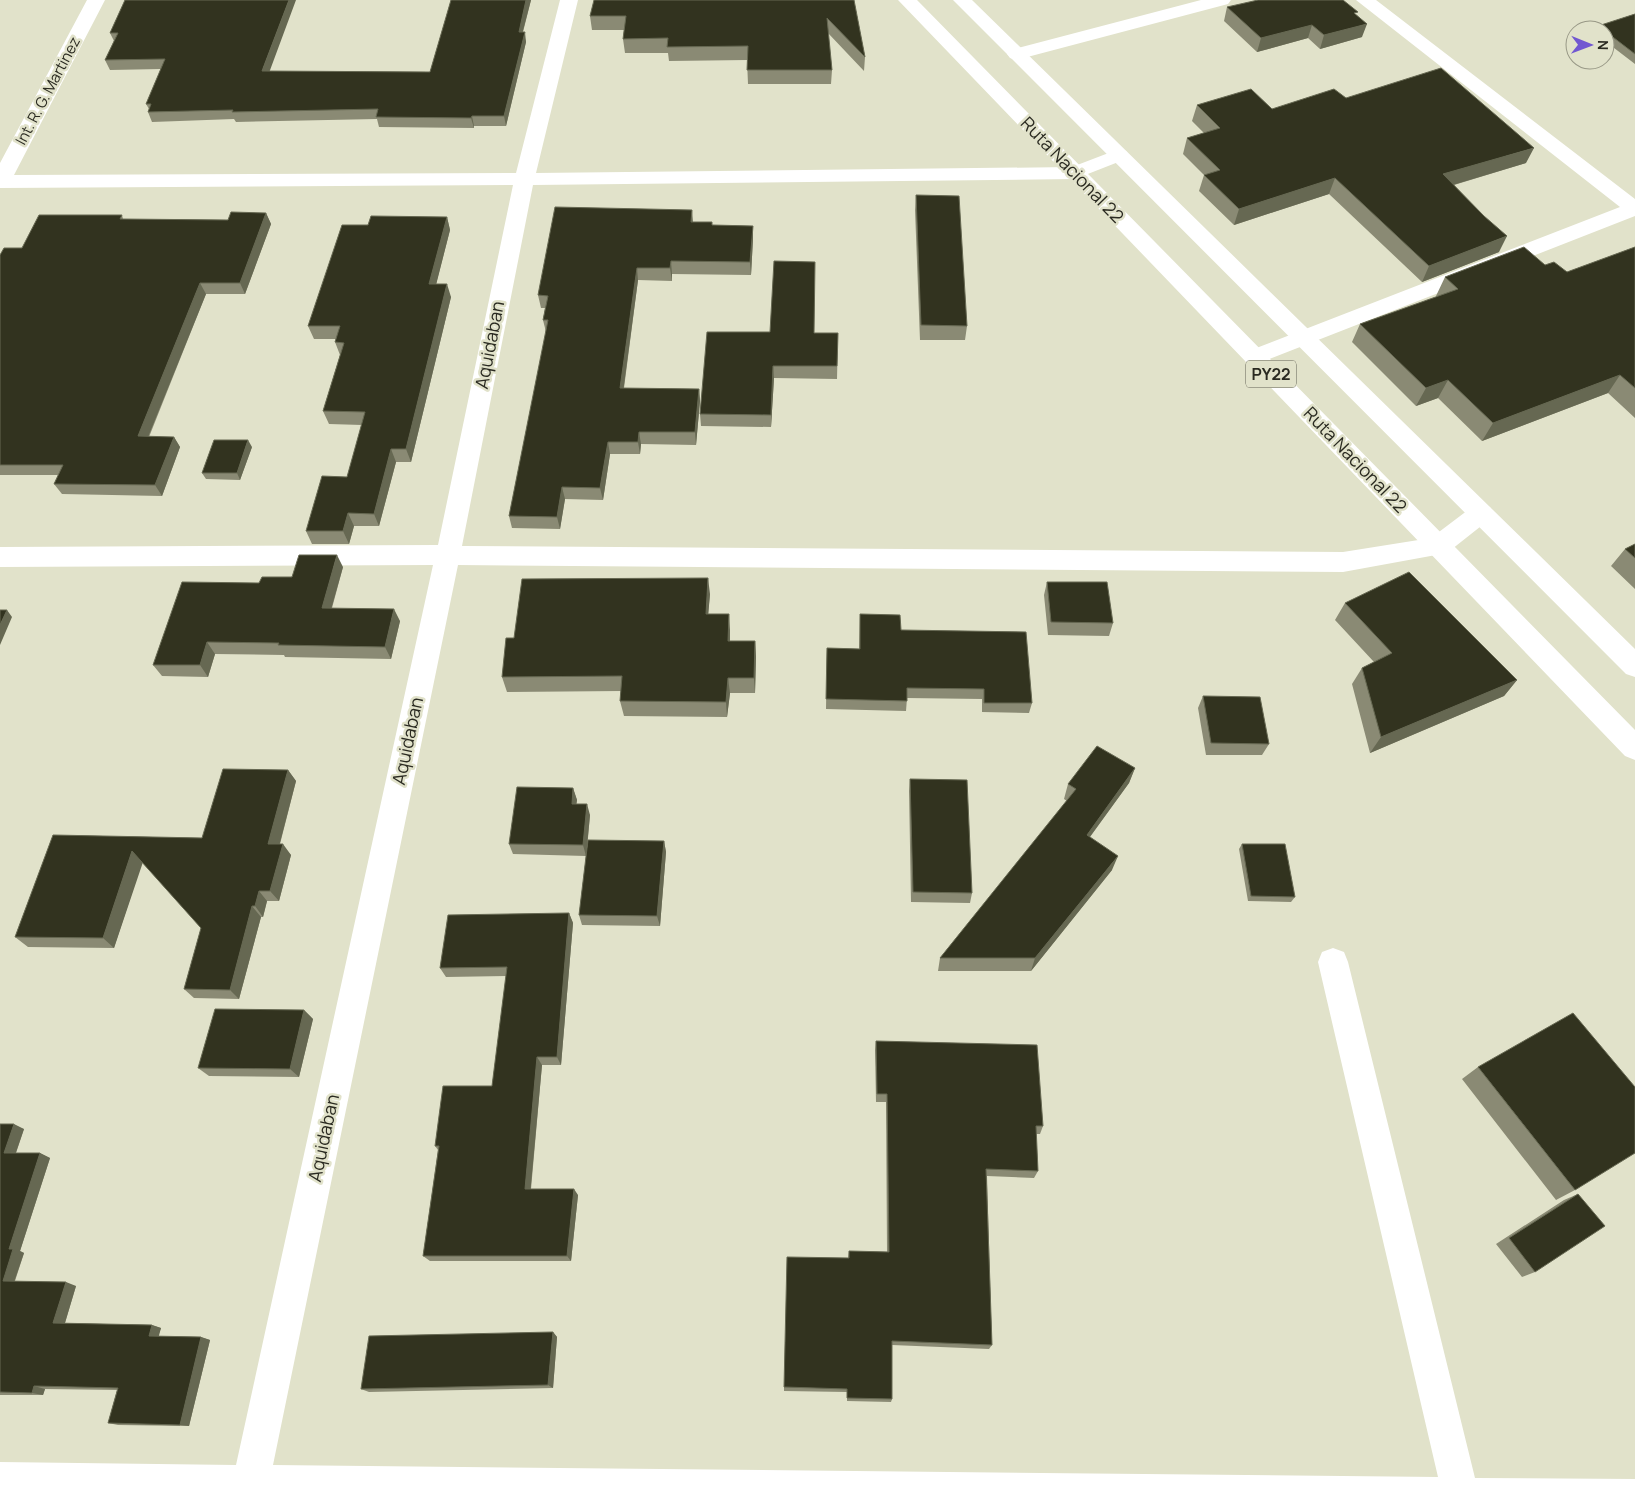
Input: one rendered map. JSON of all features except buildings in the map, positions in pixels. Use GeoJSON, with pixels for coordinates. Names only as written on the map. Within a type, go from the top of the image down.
{"type":"FeatureCollection","features":[{"type":"Feature","properties":{"kind":"main road","name":"Int. R. G. Martinez"},"geometry":{"type":"LineString","coordinates":[[0,181],[96,0]]}},
{"type":"Feature","properties":{"kind":"main road","name":"Aquidaban"},"geometry":{"type":"LineString","coordinates":[[248,1491],[448,555],[524,179],[569,0]]}},
{"type":"Feature","properties":{"kind":"main road","name":"Ruta Nacional 22"},"geometry":{"type":"LineString","coordinates":[[907,0],[1635,748]]}},
{"type":"Feature","properties":{"kind":"main road","name":"PY22"},"geometry":{"type":"LineString","coordinates":[[962,0],[1635,666]]}},
{"type":"Feature","properties":{"kind":"main road"},"geometry":{"type":"LineString","coordinates":[[1016,54],[1222,0]]}},
{"type":"Feature","properties":{"kind":"main road"},"geometry":{"type":"LineString","coordinates":[[1365,0],[1635,209]]}},
{"type":"Feature","properties":{"kind":"main road"},"geometry":{"type":"LineString","coordinates":[[0,181],[524,179],[1075,173],[1119,156]]}},
{"type":"Feature","properties":{"kind":"main road"},"geometry":{"type":"LineString","coordinates":[[1254,357],[1635,209]]}},
{"type":"Feature","properties":{"kind":"main road"},"geometry":{"type":"LineString","coordinates":[[0,557],[448,555],[1343,562],[1438,546],[1481,513]]}},
{"type":"Feature","properties":{"kind":"main road"},"geometry":{"type":"LineString","coordinates":[[1333,962],[1462,1498]]}},
{"type":"Feature","properties":{"kind":"main road"},"geometry":{"type":"LineString","coordinates":[[0,1481],[248,1491],[1635,1498]]}}]}
